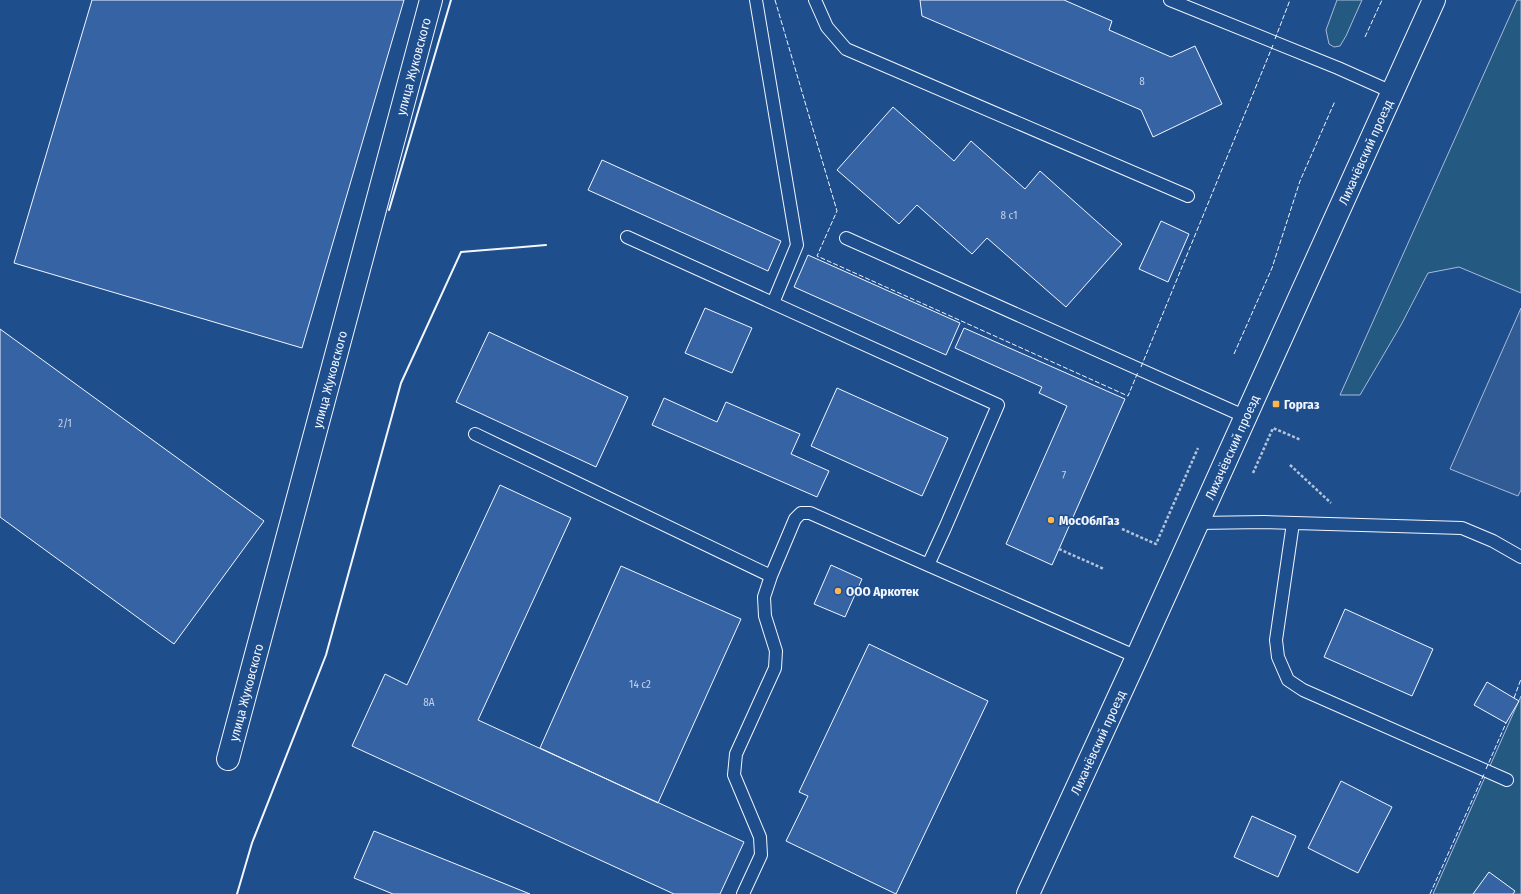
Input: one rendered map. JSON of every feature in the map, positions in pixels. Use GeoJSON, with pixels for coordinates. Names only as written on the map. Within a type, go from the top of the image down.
{"type":"FeatureCollection","features":[{"type":"Feature","properties":{"kind":"main road","name":"улица Жуковского"},"geometry":{"type":"LineString","coordinates":[[228,759],[430,0]]}},
{"type":"Feature","properties":{"kind":"main road","name":"Лихачёвский проезд"},"geometry":{"type":"LineString","coordinates":[[1028,894],[1138,657],[1434,0]]}},
{"type":"Feature","properties":{"kind":"lane"},"geometry":{"type":"LineString","coordinates":[[756,0],[797,245],[773,303]]}},
{"type":"Feature","properties":{"kind":"lane"},"geometry":{"type":"LineString","coordinates":[[814,0],[827,26],[846,49],[1188,196]]}},
{"type":"Feature","properties":{"kind":"lane"},"geometry":{"type":"LineString","coordinates":[[1170,0],[1338,68],[1392,92]]}},
{"type":"Feature","properties":{"kind":"lane"},"geometry":{"type":"LineString","coordinates":[[627,237],[998,405],[928,565]]}},
{"type":"Feature","properties":{"kind":"lane"},"geometry":{"type":"LineString","coordinates":[[846,238],[1246,416]]}},
{"type":"Feature","properties":{"kind":"lane"},"geometry":{"type":"LineString","coordinates":[[475,434],[771,576]]}},
{"type":"Feature","properties":{"kind":"lane"},"geometry":{"type":"LineString","coordinates":[[743,894],[761,855],[760,837],[734,775],[736,754],[775,668],[776,651],[765,616],[764,597],[771,576],[795,519],[801,513],[810,513],[1138,657]]}},
{"type":"Feature","properties":{"kind":"lane"},"geometry":{"type":"LineString","coordinates":[[1198,523],[1264,522],[1462,528],[1493,541],[1521,557]]}},
{"type":"Feature","properties":{"kind":"lane"},"geometry":{"type":"LineString","coordinates":[[1293,523],[1276,640],[1278,657],[1288,680],[1303,690],[1507,780]]}},
{"type":"Feature","properties":{"kind":"path"},"geometry":{"type":"LineString","coordinates":[[1253,472],[1273,428],[1301,440]]}},
{"type":"Feature","properties":{"kind":"path"},"geometry":{"type":"LineString","coordinates":[[1122,529],[1156,544],[1198,448]]}},
{"type":"Feature","properties":{"kind":"path"},"geometry":{"type":"LineString","coordinates":[[1290,465],[1355,525]]}},
{"type":"Feature","properties":{"kind":"path"},"geometry":{"type":"LineString","coordinates":[[1059,549],[1104,569]]}},
{"type":"Feature","properties":{"kind":"shaded area"},"geometry":{"type":"Polygon","coordinates":[[[1337,0],[1362,0],[1346,36],[1340,46],[1334,47],[1329,44],[1326,30],[1337,0]]]}},
{"type":"Feature","properties":{"kind":"shaded area"},"geometry":{"type":"Polygon","coordinates":[[[1517,0],[1521,0],[1521,293],[1459,267],[1428,273],[1401,325],[1360,395],[1340,395],[1517,0]]]}},
{"type":"Feature","properties":{"kind":"shaded area"},"geometry":{"type":"Polygon","coordinates":[[[1521,308],[1521,490],[1518,496],[1450,469],[1521,308]]]}},
{"type":"Feature","properties":{"kind":"shaded area"},"geometry":{"type":"Polygon","coordinates":[[[1521,696],[1521,894],[1433,894],[1521,696]]]}},
{"type":"Feature","properties":{"kind":"building"},"geometry":{"type":"Polygon","coordinates":[[[92,0],[404,0],[302,348],[14,263],[92,0]]]}},
{"type":"Feature","properties":{"kind":"building"},"geometry":{"type":"Polygon","coordinates":[[[920,0],[1064,0],[1112,21],[1109,30],[1171,57],[1195,46],[1222,104],[1153,137],[1141,110],[922,16],[920,0]]]}},
{"type":"Feature","properties":{"kind":"building"},"geometry":{"type":"Polygon","coordinates":[[[893,107],[954,161],[971,141],[1025,189],[1040,171],[1122,244],[1066,307],[987,238],[972,254],[917,205],[899,224],[837,170],[893,107]]]}},
{"type":"Feature","properties":{"kind":"building"},"geometry":{"type":"Polygon","coordinates":[[[602,160],[781,241],[768,271],[588,190],[602,160]]]}},
{"type":"Feature","properties":{"kind":"building"},"geometry":{"type":"Polygon","coordinates":[[[1161,221],[1189,234],[1168,282],[1139,269],[1161,221]]]}},
{"type":"Feature","properties":{"kind":"building"},"geometry":{"type":"Polygon","coordinates":[[[808,255],[960,323],[946,355],[794,287],[808,255]]]}},
{"type":"Feature","properties":{"kind":"building"},"geometry":{"type":"Polygon","coordinates":[[[705,308],[752,328],[732,373],[685,353],[705,308]]]}},
{"type":"Feature","properties":{"kind":"building"},"geometry":{"type":"Polygon","coordinates":[[[964,328],[1125,399],[1052,565],[1006,544],[1067,406],[1039,393],[1042,387],[955,348],[964,328]]]}},
{"type":"Feature","properties":{"kind":"building"},"geometry":{"type":"Polygon","coordinates":[[[0,329],[264,521],[174,644],[0,517],[0,329]]]}},
{"type":"Feature","properties":{"kind":"building"},"geometry":{"type":"Polygon","coordinates":[[[489,332],[628,397],[596,467],[456,402],[489,332]]]}},
{"type":"Feature","properties":{"kind":"building"},"geometry":{"type":"Polygon","coordinates":[[[837,388],[948,438],[922,496],[811,446],[837,388]]]}},
{"type":"Feature","properties":{"kind":"building"},"geometry":{"type":"Polygon","coordinates":[[[664,398],[717,422],[726,402],[800,434],[791,454],[829,471],[817,497],[652,425],[664,398]]]}},
{"type":"Feature","properties":{"kind":"building"},"geometry":{"type":"Polygon","coordinates":[[[500,485],[571,518],[478,720],[744,842],[720,894],[674,894],[352,746],[385,674],[407,685],[500,485]]]}},
{"type":"Feature","properties":{"kind":"building","name":"ООО Аркотек"},"geometry":{"type":"Polygon","coordinates":[[[831,565],[862,579],[845,617],[814,604],[831,565]]]}},
{"type":"Feature","properties":{"kind":"building"},"geometry":{"type":"Polygon","coordinates":[[[621,566],[741,619],[658,803],[540,748],[621,566]]]}},
{"type":"Feature","properties":{"kind":"building"},"geometry":{"type":"Polygon","coordinates":[[[1345,609],[1433,649],[1412,696],[1324,657],[1345,609]]]}},
{"type":"Feature","properties":{"kind":"building"},"geometry":{"type":"Polygon","coordinates":[[[869,644],[988,701],[896,894],[786,841],[808,796],[799,792],[869,644]]]}},
{"type":"Feature","properties":{"kind":"building"},"geometry":{"type":"Polygon","coordinates":[[[1487,682],[1519,701],[1506,723],[1474,705],[1487,682]]]}},
{"type":"Feature","properties":{"kind":"building"},"geometry":{"type":"Polygon","coordinates":[[[1341,781],[1392,807],[1358,873],[1308,848],[1341,781]]]}},
{"type":"Feature","properties":{"kind":"building"},"geometry":{"type":"Polygon","coordinates":[[[1252,816],[1296,836],[1278,877],[1234,857],[1252,816]]]}},
{"type":"Feature","properties":{"kind":"building"},"geometry":{"type":"Polygon","coordinates":[[[374,831],[530,894],[393,894],[354,878],[374,831]]]}},
{"type":"Feature","properties":{"kind":"building"},"geometry":{"type":"Polygon","coordinates":[[[1489,872],[1515,891],[1513,894],[1473,894],[1489,872]]]}},
{"type":"Feature","properties":{"kind":"fence"},"geometry":{"type":"LineString","coordinates":[[775,0],[837,211],[817,256],[1128,396],[1138,372]]}},
{"type":"Feature","properties":{"kind":"fence"},"geometry":{"type":"LineString","coordinates":[[1275,39],[1290,0]]}},
{"type":"Feature","properties":{"kind":"fence"},"geometry":{"type":"LineString","coordinates":[[1365,37],[1382,0]]}},
{"type":"Feature","properties":{"kind":"fence"},"geometry":{"type":"LineString","coordinates":[[1141,367],[1273,45]]}},
{"type":"Feature","properties":{"kind":"fence"},"geometry":{"type":"LineString","coordinates":[[1234,354],[1272,268],[1300,181],[1335,101]]}},
{"type":"Feature","properties":{"kind":"fence"},"geometry":{"type":"LineString","coordinates":[[1514,698],[1521,679]]}},
{"type":"Feature","properties":{"kind":"fence"},"geometry":{"type":"LineString","coordinates":[[1486,769],[1506,723]]}},
{"type":"Feature","properties":{"kind":"fence"},"geometry":{"type":"LineString","coordinates":[[1430,894],[1484,774]]}},
{"type":"Feature","properties":{"kind":"wall"},"geometry":{"type":"LineString","coordinates":[[389,210],[451,0]]}},
{"type":"Feature","properties":{"kind":"wall"},"geometry":{"type":"LineString","coordinates":[[237,894],[252,843],[326,655],[401,383],[461,252],[546,245]]}},
{"type":"Feature","properties":{"kind":"place","name":"Горгаз"},"geometry":{"type":"Point","coordinates":[1276,404]}},
{"type":"Feature","properties":{"kind":"place","name":"МосОблГаз"},"geometry":{"type":"Point","coordinates":[1051,520]}},
{"type":"Feature","properties":{"kind":"place","name":"ООО Аркотек"},"geometry":{"type":"Point","coordinates":[838,591]}}]}
